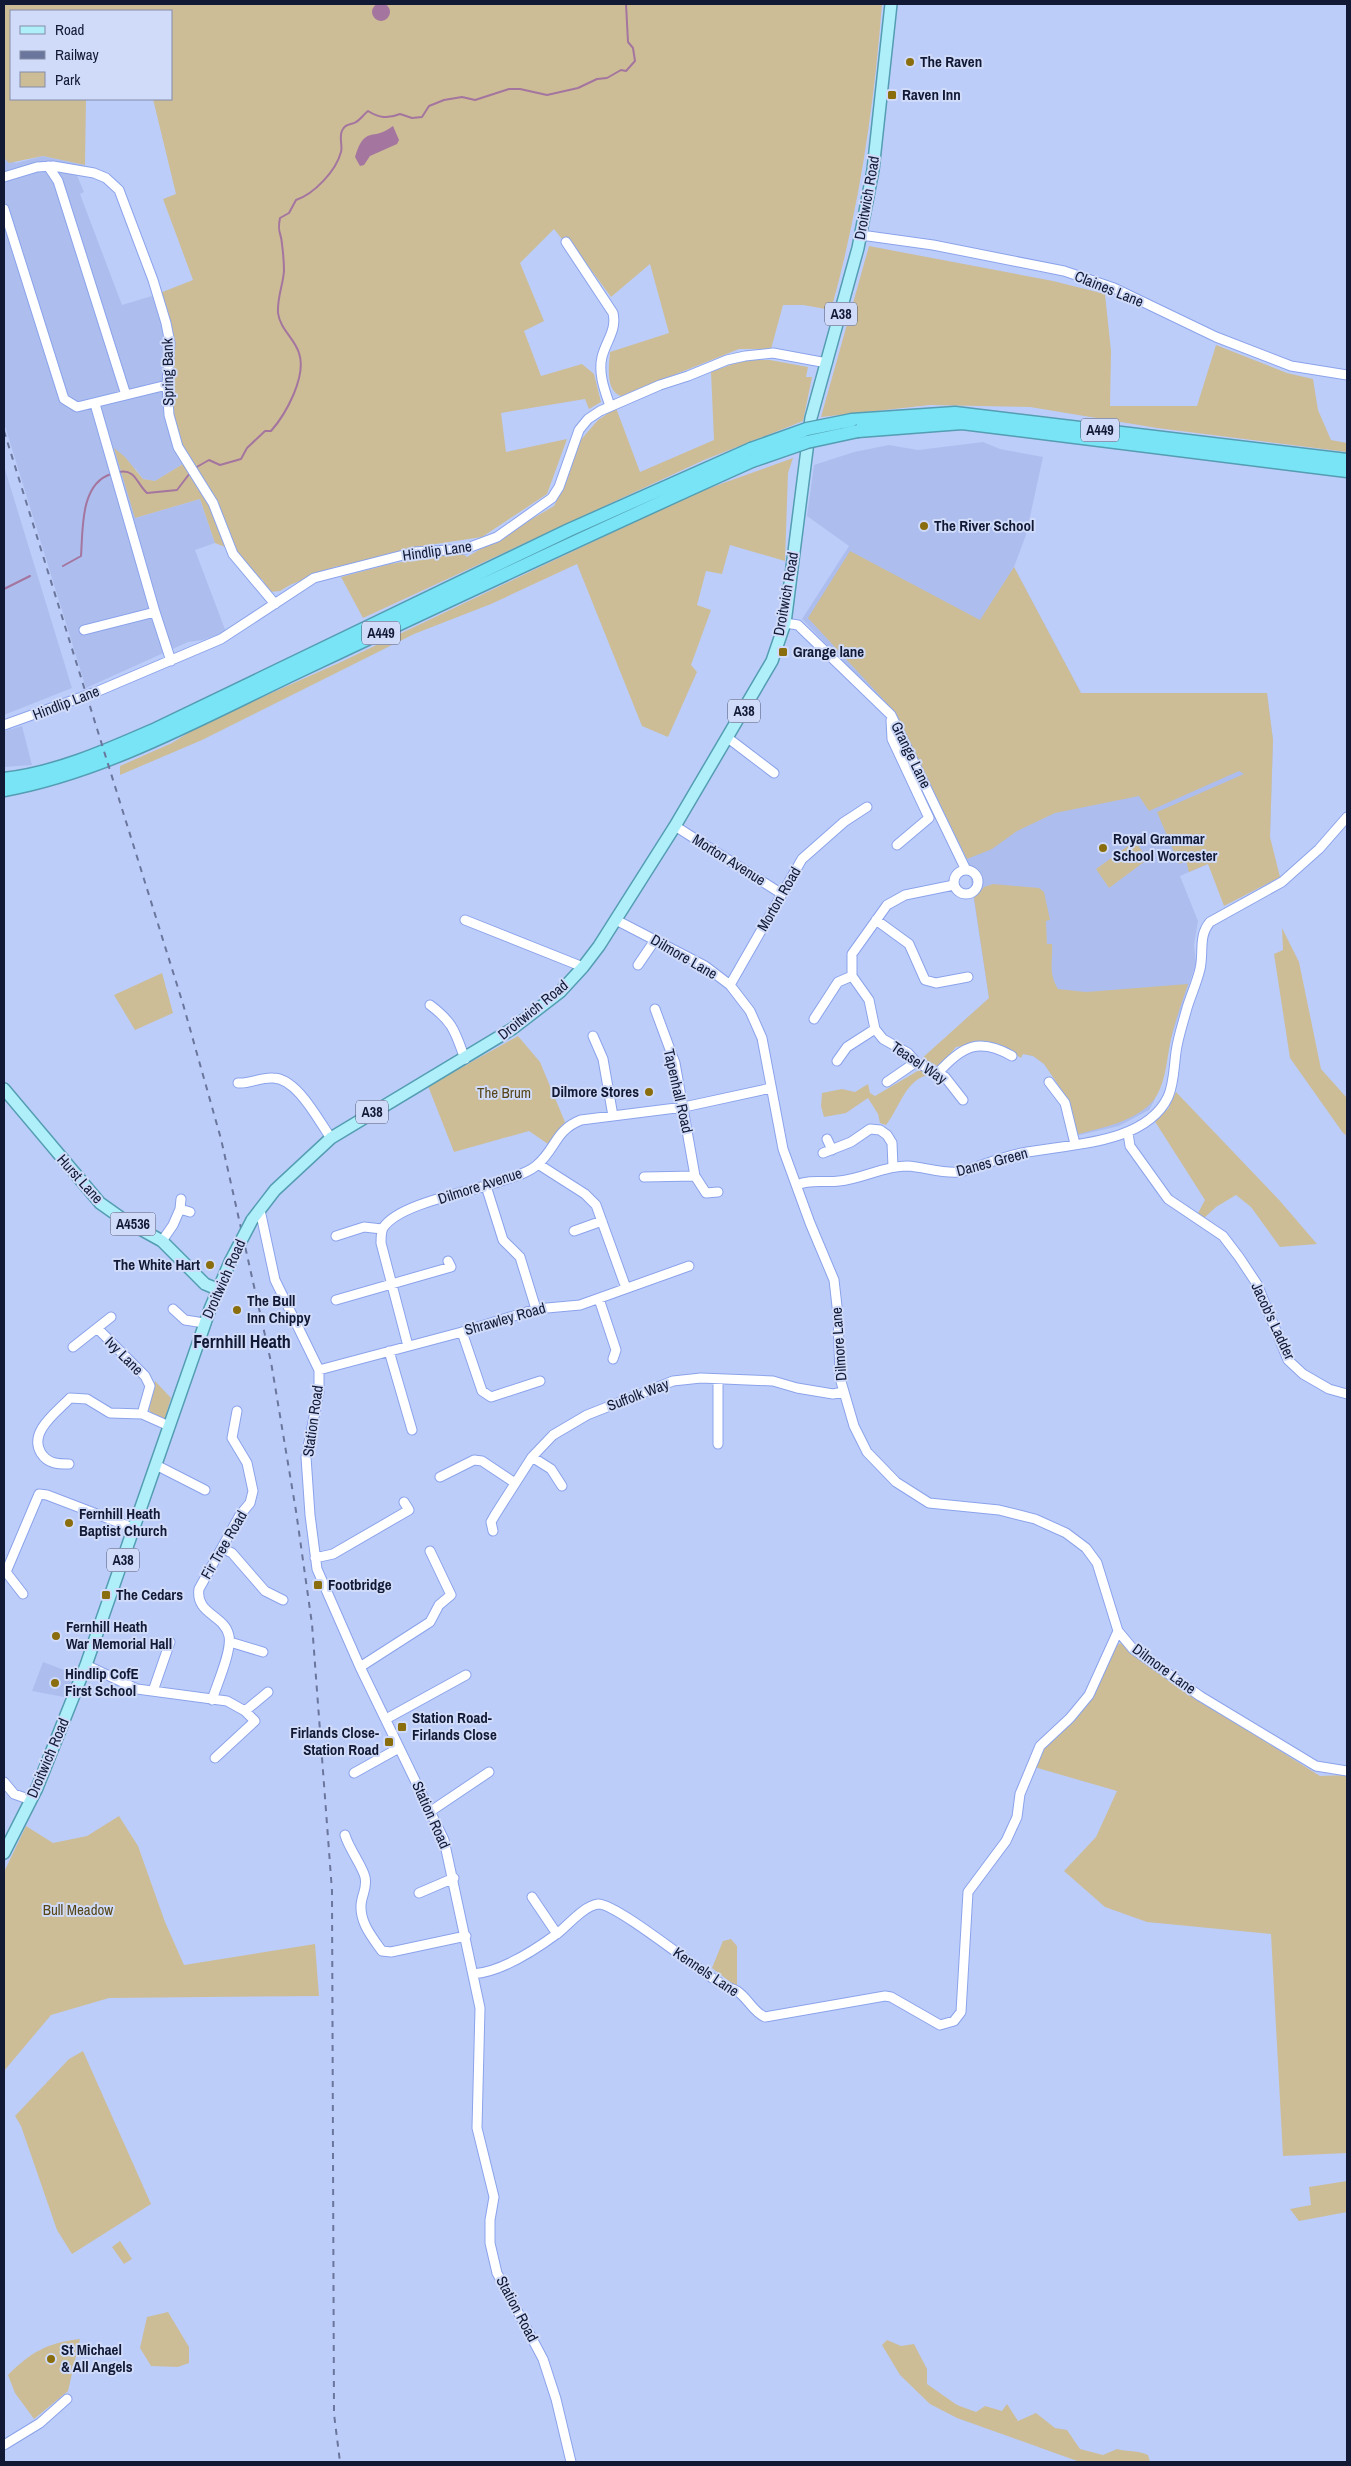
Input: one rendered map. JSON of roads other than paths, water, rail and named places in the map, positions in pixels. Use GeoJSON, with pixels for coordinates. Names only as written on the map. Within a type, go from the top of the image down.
{"type":"FeatureCollection","features":[{"type":"Feature","properties":{"kind":"highway","name":"A449"},"geometry":{"type":"LineString","coordinates":[[4,790],[30,785],[78,770],[153,740],[582,538],[807,429],[955,413],[1347,460]]}},
{"type":"Feature","properties":{"kind":"highway","name":"A449"},"geometry":{"type":"LineString","coordinates":[[855,425],[962,423],[1347,471]]}},
{"type":"Feature","properties":{"kind":"highway","name":"A449"},"geometry":{"type":"LineString","coordinates":[[4,779],[52,769],[107,750],[156,729],[569,530],[752,455]]}},
{"type":"Feature","properties":{"kind":"highway"},"geometry":{"type":"LineString","coordinates":[[4,796],[30,785]]}},
{"type":"Feature","properties":{"kind":"main road","name":"Droitwich Road"},"geometry":{"type":"LineString","coordinates":[[4,1853],[31,1800],[86,1665],[216,1290],[252,1220],[275,1190],[331,1138],[465,1059],[538,1010],[560,992],[583,967],[616,920],[675,826],[772,661],[784,622],[812,418],[861,235],[873,170],[891,4]]}},
{"type":"Feature","properties":{"kind":"main road","name":"Hurst Lane"},"geometry":{"type":"LineString","coordinates":[[4,1089],[100,1203],[124,1220],[162,1241],[205,1284],[216,1290]]}},
{"type":"Feature","properties":{"kind":"street"},"geometry":{"type":"LineString","coordinates":[[4,177],[37,167],[51,166],[58,181],[126,395]]}},
{"type":"Feature","properties":{"kind":"street","name":"Spring Bank"},"geometry":{"type":"LineString","coordinates":[[51,166],[100,176],[114,184],[119,190],[153,280],[166,323],[170,344],[167,385],[169,415],[178,447],[213,503],[233,554],[275,604]]}},
{"type":"Feature","properties":{"kind":"street"},"geometry":{"type":"LineString","coordinates":[[4,209],[64,400],[77,407],[167,385]]}},
{"type":"Feature","properties":{"kind":"street","name":"Claines Lane"},"geometry":{"type":"LineString","coordinates":[[861,235],[932,245],[1064,271],[1114,288],[1216,337],[1291,366],[1347,375]]}},
{"type":"Feature","properties":{"kind":"street"},"geometry":{"type":"LineString","coordinates":[[566,242],[613,313],[616,323],[602,356],[600,370],[610,406]]}},
{"type":"Feature","properties":{"kind":"street","name":"Hindlip Lane"},"geometry":{"type":"LineString","coordinates":[[4,724],[96,692],[221,640],[314,578],[415,552],[465,549],[497,538],[552,498],[559,487],[579,430],[588,419],[610,406],[660,385],[740,357],[773,353],[827,363]]}},
{"type":"Feature","properties":{"kind":"street"},"geometry":{"type":"LineString","coordinates":[[94,404],[154,612],[171,661]]}},
{"type":"Feature","properties":{"kind":"street"},"geometry":{"type":"LineString","coordinates":[[84,630],[154,612]]}},
{"type":"Feature","properties":{"kind":"street","name":"Grange Lane"},"geometry":{"type":"LineString","coordinates":[[784,622],[798,626],[891,715],[966,870]]}},
{"type":"Feature","properties":{"kind":"street"},"geometry":{"type":"LineString","coordinates":[[891,715],[892,739],[929,818],[897,845]]}},
{"type":"Feature","properties":{"kind":"street"},"geometry":{"type":"LineString","coordinates":[[728,738],[774,773]]}},
{"type":"Feature","properties":{"kind":"street","name":"Morton Road"},"geometry":{"type":"LineString","coordinates":[[730,985],[802,860],[850,815],[867,808]]}},
{"type":"Feature","properties":{"kind":"street","name":"Danes Green"},"geometry":{"type":"LineString","coordinates":[[797,1185],[804,1182],[840,1181],[893,1167],[908,1166],[950,1173],[960,1172],[1022,1153],[1112,1138],[1128,1132],[1153,1116],[1164,1105],[1170,1094],[1176,1050],[1193,986],[1200,968],[1202,935],[1205,928],[1210,922],[1282,882],[1319,849],[1347,817]]}},
{"type":"Feature","properties":{"kind":"street","name":"Morton Avenue"},"geometry":{"type":"LineString","coordinates":[[675,826],[782,894]]}},
{"type":"Feature","properties":{"kind":"street"},"geometry":{"type":"LineString","coordinates":[[966,870],[972,871],[977,877],[976,889],[965,894],[957,890],[954,885],[955,875],[966,870]]}},
{"type":"Feature","properties":{"kind":"street"},"geometry":{"type":"LineString","coordinates":[[837,1060],[852,1044],[875,1030],[869,1000],[852,976],[852,954],[886,905],[895,900],[954,885]]}},
{"type":"Feature","properties":{"kind":"street"},"geometry":{"type":"LineString","coordinates":[[465,920],[583,967]]}},
{"type":"Feature","properties":{"kind":"street","name":"Dilmore Lane"},"geometry":{"type":"LineString","coordinates":[[616,920],[705,966],[730,985],[750,1011],[762,1038],[783,1149],[834,1280],[838,1315],[840,1378],[854,1426],[868,1452],[896,1482],[914,1495],[930,1503],[999,1510],[1035,1519],[1066,1533],[1086,1548],[1097,1563],[1118,1631],[1132,1649],[1208,1701],[1316,1766],[1347,1771]]}},
{"type":"Feature","properties":{"kind":"street"},"geometry":{"type":"LineString","coordinates":[[876,920],[909,944],[925,980],[936,983],[968,976]]}},
{"type":"Feature","properties":{"kind":"street"},"geometry":{"type":"LineString","coordinates":[[638,965],[655,940]]}},
{"type":"Feature","properties":{"kind":"street"},"geometry":{"type":"LineString","coordinates":[[814,1019],[823,1012],[838,982],[852,976]]}},
{"type":"Feature","properties":{"kind":"street"},"geometry":{"type":"LineString","coordinates":[[430,1005],[446,1017],[454,1029],[465,1059]]}},
{"type":"Feature","properties":{"kind":"street","name":"Tapenhall Road"},"geometry":{"type":"LineString","coordinates":[[654,1009],[675,1063],[684,1107],[694,1176]]}},
{"type":"Feature","properties":{"kind":"street","name":"Teasel Way"},"geometry":{"type":"LineString","coordinates":[[875,1030],[883,1038],[908,1053],[916,1062],[938,1073],[963,1100]]}},
{"type":"Feature","properties":{"kind":"street"},"geometry":{"type":"LineString","coordinates":[[593,1036],[603,1059],[612,1116]]}},
{"type":"Feature","properties":{"kind":"street"},"geometry":{"type":"LineString","coordinates":[[938,1073],[955,1054],[980,1045],[999,1048],[1012,1056]]}},
{"type":"Feature","properties":{"kind":"street"},"geometry":{"type":"LineString","coordinates":[[887,1082],[916,1062]]}},
{"type":"Feature","properties":{"kind":"street"},"geometry":{"type":"LineString","coordinates":[[238,1083],[245,1084],[274,1078],[286,1081],[296,1088],[331,1138]]}},
{"type":"Feature","properties":{"kind":"street"},"geometry":{"type":"LineString","coordinates":[[1049,1082],[1065,1103],[1075,1144]]}},
{"type":"Feature","properties":{"kind":"street","name":"Dilmore Avenue"},"geometry":{"type":"LineString","coordinates":[[382,1229],[409,1208],[486,1186],[530,1170],[538,1164],[568,1125],[581,1120],[684,1107],[771,1088]]}},
{"type":"Feature","properties":{"kind":"street"},"geometry":{"type":"LineString","coordinates":[[827,1140],[827,1152],[851,1142],[870,1129],[880,1130],[887,1135],[892,1144],[893,1167]]}},
{"type":"Feature","properties":{"kind":"street","name":"Jacob's Ladder"},"geometry":{"type":"LineString","coordinates":[[1128,1132],[1130,1146],[1168,1199],[1223,1236],[1239,1256],[1257,1284],[1283,1348],[1296,1369],[1329,1389],[1347,1394]]}},
{"type":"Feature","properties":{"kind":"street"},"geometry":{"type":"LineString","coordinates":[[1112,1138],[1130,1146]]}},
{"type":"Feature","properties":{"kind":"street"},"geometry":{"type":"LineString","coordinates":[[538,1164],[585,1194],[596,1206],[626,1288]]}},
{"type":"Feature","properties":{"kind":"street"},"geometry":{"type":"LineString","coordinates":[[644,1177],[694,1176],[706,1193],[718,1192]]}},
{"type":"Feature","properties":{"kind":"street"},"geometry":{"type":"LineString","coordinates":[[486,1186],[503,1240],[520,1257],[536,1308]]}},
{"type":"Feature","properties":{"kind":"street"},"geometry":{"type":"LineString","coordinates":[[162,1241],[173,1225],[180,1209],[181,1199]]}},
{"type":"Feature","properties":{"kind":"street"},"geometry":{"type":"LineString","coordinates":[[180,1209],[190,1212]]}},
{"type":"Feature","properties":{"kind":"street","name":"Station Road"},"geometry":{"type":"LineString","coordinates":[[260,1210],[275,1280],[319,1370],[319,1392],[306,1457],[315,1558],[325,1588],[360,1667],[444,1840],[454,1878],[480,2008],[477,2128],[492,2182],[494,2197],[490,2220],[490,2243],[496,2273],[543,2359],[556,2400],[571,2462]]}},
{"type":"Feature","properties":{"kind":"street"},"geometry":{"type":"LineString","coordinates":[[574,1231],[602,1221]]}},
{"type":"Feature","properties":{"kind":"street"},"geometry":{"type":"LineString","coordinates":[[336,1236],[364,1226],[382,1229],[381,1243],[408,1346]]}},
{"type":"Feature","properties":{"kind":"street"},"geometry":{"type":"LineString","coordinates":[[336,1300],[451,1267],[448,1261]]}},
{"type":"Feature","properties":{"kind":"street","name":"Shrawley Road"},"geometry":{"type":"LineString","coordinates":[[319,1370],[462,1332],[536,1308],[550,1306],[569,1308],[689,1266]]}},
{"type":"Feature","properties":{"kind":"street"},"geometry":{"type":"LineString","coordinates":[[599,1299],[616,1350],[613,1359]]}},
{"type":"Feature","properties":{"kind":"street"},"geometry":{"type":"LineString","coordinates":[[173,1309],[185,1320],[204,1323]]}},
{"type":"Feature","properties":{"kind":"street","name":"Ivy Lane"},"geometry":{"type":"LineString","coordinates":[[72,1347],[111,1317]]}},
{"type":"Feature","properties":{"kind":"street","name":"Ivy Lane"},"geometry":{"type":"LineString","coordinates":[[97,1328],[145,1376],[150,1386],[142,1414]]}},
{"type":"Feature","properties":{"kind":"street"},"geometry":{"type":"LineString","coordinates":[[462,1332],[482,1390],[491,1397],[540,1381]]}},
{"type":"Feature","properties":{"kind":"street"},"geometry":{"type":"LineString","coordinates":[[389,1351],[412,1430]]}},
{"type":"Feature","properties":{"kind":"street","name":"Suffolk Way"},"geometry":{"type":"LineString","coordinates":[[489,1528],[495,1515],[532,1457],[554,1435],[587,1415],[674,1381],[689,1378],[774,1381],[796,1388],[833,1394],[843,1392]]}},
{"type":"Feature","properties":{"kind":"street"},"geometry":{"type":"LineString","coordinates":[[718,1380],[718,1444]]}},
{"type":"Feature","properties":{"kind":"street"},"geometry":{"type":"LineString","coordinates":[[70,1464],[58,1464],[43,1456],[38,1447],[38,1438],[45,1423],[70,1398],[87,1398],[110,1413],[142,1414],[169,1426]]}},
{"type":"Feature","properties":{"kind":"street","name":"Fir Tree Road"},"geometry":{"type":"LineString","coordinates":[[230,1642],[224,1627],[202,1607],[198,1597],[199,1589],[240,1515],[250,1503],[253,1492],[247,1464],[232,1438],[237,1411]]}},
{"type":"Feature","properties":{"kind":"street"},"geometry":{"type":"LineString","coordinates":[[532,1457],[551,1469],[562,1486]]}},
{"type":"Feature","properties":{"kind":"street"},"geometry":{"type":"LineString","coordinates":[[446,1477],[474,1460],[482,1461],[515,1482]]}},
{"type":"Feature","properties":{"kind":"street"},"geometry":{"type":"LineString","coordinates":[[156,1465],[205,1490]]}},
{"type":"Feature","properties":{"kind":"street"},"geometry":{"type":"LineString","coordinates":[[23,1594],[5,1572],[39,1494],[47,1495],[134,1528]]}},
{"type":"Feature","properties":{"kind":"street"},"geometry":{"type":"LineString","coordinates":[[315,1558],[333,1554],[409,1510],[404,1502]]}},
{"type":"Feature","properties":{"kind":"street"},"geometry":{"type":"LineString","coordinates":[[222,1548],[232,1553],[265,1591],[283,1600]]}},
{"type":"Feature","properties":{"kind":"street"},"geometry":{"type":"LineString","coordinates":[[360,1667],[430,1622],[439,1605],[451,1595],[430,1551]]}},
{"type":"Feature","properties":{"kind":"street","name":"Kennels Lane"},"geometry":{"type":"LineString","coordinates":[[473,1974],[483,1973],[509,1963],[557,1934],[588,1909],[598,1904],[605,1905],[637,1924],[720,1983],[738,1991],[760,2015],[765,2017],[885,1996],[891,1997],[940,2025],[954,2021],[961,2012],[968,1892],[1006,1841],[1017,1817],[1020,1794],[1040,1746],[1070,1718],[1089,1695],[1118,1631]]}},
{"type":"Feature","properties":{"kind":"street"},"geometry":{"type":"LineString","coordinates":[[153,1691],[170,1642]]}},
{"type":"Feature","properties":{"kind":"street"},"geometry":{"type":"LineString","coordinates":[[212,1700],[230,1642],[263,1652]]}},
{"type":"Feature","properties":{"kind":"street"},"geometry":{"type":"LineString","coordinates":[[86,1665],[137,1688],[227,1702],[246,1711],[255,1721],[214,1758]]}},
{"type":"Feature","properties":{"kind":"street"},"geometry":{"type":"LineString","coordinates":[[386,1720],[466,1675]]}},
{"type":"Feature","properties":{"kind":"street"},"geometry":{"type":"LineString","coordinates":[[246,1711],[268,1692]]}},
{"type":"Feature","properties":{"kind":"street"},"geometry":{"type":"LineString","coordinates":[[354,1773],[399,1748]]}},
{"type":"Feature","properties":{"kind":"street"},"geometry":{"type":"LineString","coordinates":[[431,1810],[489,1772]]}},
{"type":"Feature","properties":{"kind":"street"},"geometry":{"type":"LineString","coordinates":[[4,1782],[14,1794],[31,1800]]}},
{"type":"Feature","properties":{"kind":"street"},"geometry":{"type":"LineString","coordinates":[[345,1835],[350,1849],[365,1876],[366,1890],[362,1898],[360,1914],[369,1934],[382,1952],[391,1952],[466,1936]]}},
{"type":"Feature","properties":{"kind":"street"},"geometry":{"type":"LineString","coordinates":[[418,1893],[429,1884],[454,1878]]}},
{"type":"Feature","properties":{"kind":"street"},"geometry":{"type":"LineString","coordinates":[[532,1897],[557,1934]]}},
{"type":"Feature","properties":{"kind":"street"},"geometry":{"type":"LineString","coordinates":[[4,2445],[40,2423],[67,2399]]}},
{"type":"Feature","properties":{"kind":"waterway"},"geometry":{"type":"LineString","coordinates":[[195,468],[209,460],[220,465],[241,459],[247,448],[265,431],[271,431],[277,424],[294,394],[298,383],[301,362],[297,348],[279,319],[278,313],[278,302],[284,271],[279,223],[280,218],[289,213],[296,200],[317,187],[334,167],[341,152],[341,135],[344,127],[358,121],[368,111],[384,117],[400,114],[412,118],[422,117],[429,106],[444,100],[462,97],[475,100],[509,89],[520,89],[547,95],[578,88],[597,79],[607,78],[621,70],[626,71],[635,61],[633,48],[628,42],[626,4]]}},
{"type":"Feature","properties":{"kind":"waterway"},"geometry":{"type":"LineString","coordinates":[[119,472],[132,475],[147,493],[177,490],[190,473]]}},
{"type":"Feature","properties":{"kind":"waterway"},"geometry":{"type":"LineString","coordinates":[[63,566],[81,556],[83,521],[88,497],[101,479],[111,474]]}},
{"type":"Feature","properties":{"kind":"waterway"},"geometry":{"type":"LineString","coordinates":[[4,589],[30,576]]}},
{"type":"Feature","properties":{"kind":"railway"},"geometry":{"type":"LineString","coordinates":[[4,431],[183,1004],[221,1139],[271,1362],[296,1511],[312,1624],[332,1891],[334,2414],[340,2462]]}},
{"type":"Feature","properties":{"kind":"place","name":"The Raven"},"geometry":{"type":"Point","coordinates":[910,62]}},
{"type":"Feature","properties":{"kind":"place","name":"Raven Inn"},"geometry":{"type":"Point","coordinates":[892,95]}},
{"type":"Feature","properties":{"kind":"place","name":"The River School"},"geometry":{"type":"Point","coordinates":[924,526]}},
{"type":"Feature","properties":{"kind":"place","name":"Grange lane"},"geometry":{"type":"Point","coordinates":[783,652]}},
{"type":"Feature","properties":{"kind":"place","name":"Royal Grammar School Worcester"},"geometry":{"type":"Point","coordinates":[1103,848]}},
{"type":"Feature","properties":{"kind":"place","name":"Dilmore Stores"},"geometry":{"type":"Point","coordinates":[649,1092]}},
{"type":"Feature","properties":{"kind":"place","name":"The White Hart"},"geometry":{"type":"Point","coordinates":[210,1265]}},
{"type":"Feature","properties":{"kind":"place","name":"The Bull Inn Chippy"},"geometry":{"type":"Point","coordinates":[237,1310]}},
{"type":"Feature","properties":{"kind":"place","name":"Fernhill Heath Baptist Church"},"geometry":{"type":"Point","coordinates":[69,1523]}},
{"type":"Feature","properties":{"kind":"place","name":"Footbridge"},"geometry":{"type":"Point","coordinates":[318,1585]}},
{"type":"Feature","properties":{"kind":"place","name":"The Cedars"},"geometry":{"type":"Point","coordinates":[106,1595]}},
{"type":"Feature","properties":{"kind":"place","name":"Fernhill Heath War Memorial Hall"},"geometry":{"type":"Point","coordinates":[56,1636]}},
{"type":"Feature","properties":{"kind":"place","name":"Hindlip CofE First School"},"geometry":{"type":"Point","coordinates":[55,1683]}},
{"type":"Feature","properties":{"kind":"place","name":"Station Road- Firlands Close"},"geometry":{"type":"Point","coordinates":[402,1727]}},
{"type":"Feature","properties":{"kind":"place","name":"Firlands Close- Station Road"},"geometry":{"type":"Point","coordinates":[389,1742]}},
{"type":"Feature","properties":{"kind":"place","name":"St Michael & All Angels"},"geometry":{"type":"Point","coordinates":[51,2359]}},
{"type":"Feature","properties":{"kind":"district","name":"Fernhill Heath"},"geometry":{"type":"Point","coordinates":[242,1342]}},
{"type":"Feature","properties":{"kind":"park label","name":"The Brum"},"geometry":{"type":"Point","coordinates":[504,1093]}},
{"type":"Feature","properties":{"kind":"park label","name":"Bull Meadow"},"geometry":{"type":"Point","coordinates":[78,1910]}}]}
